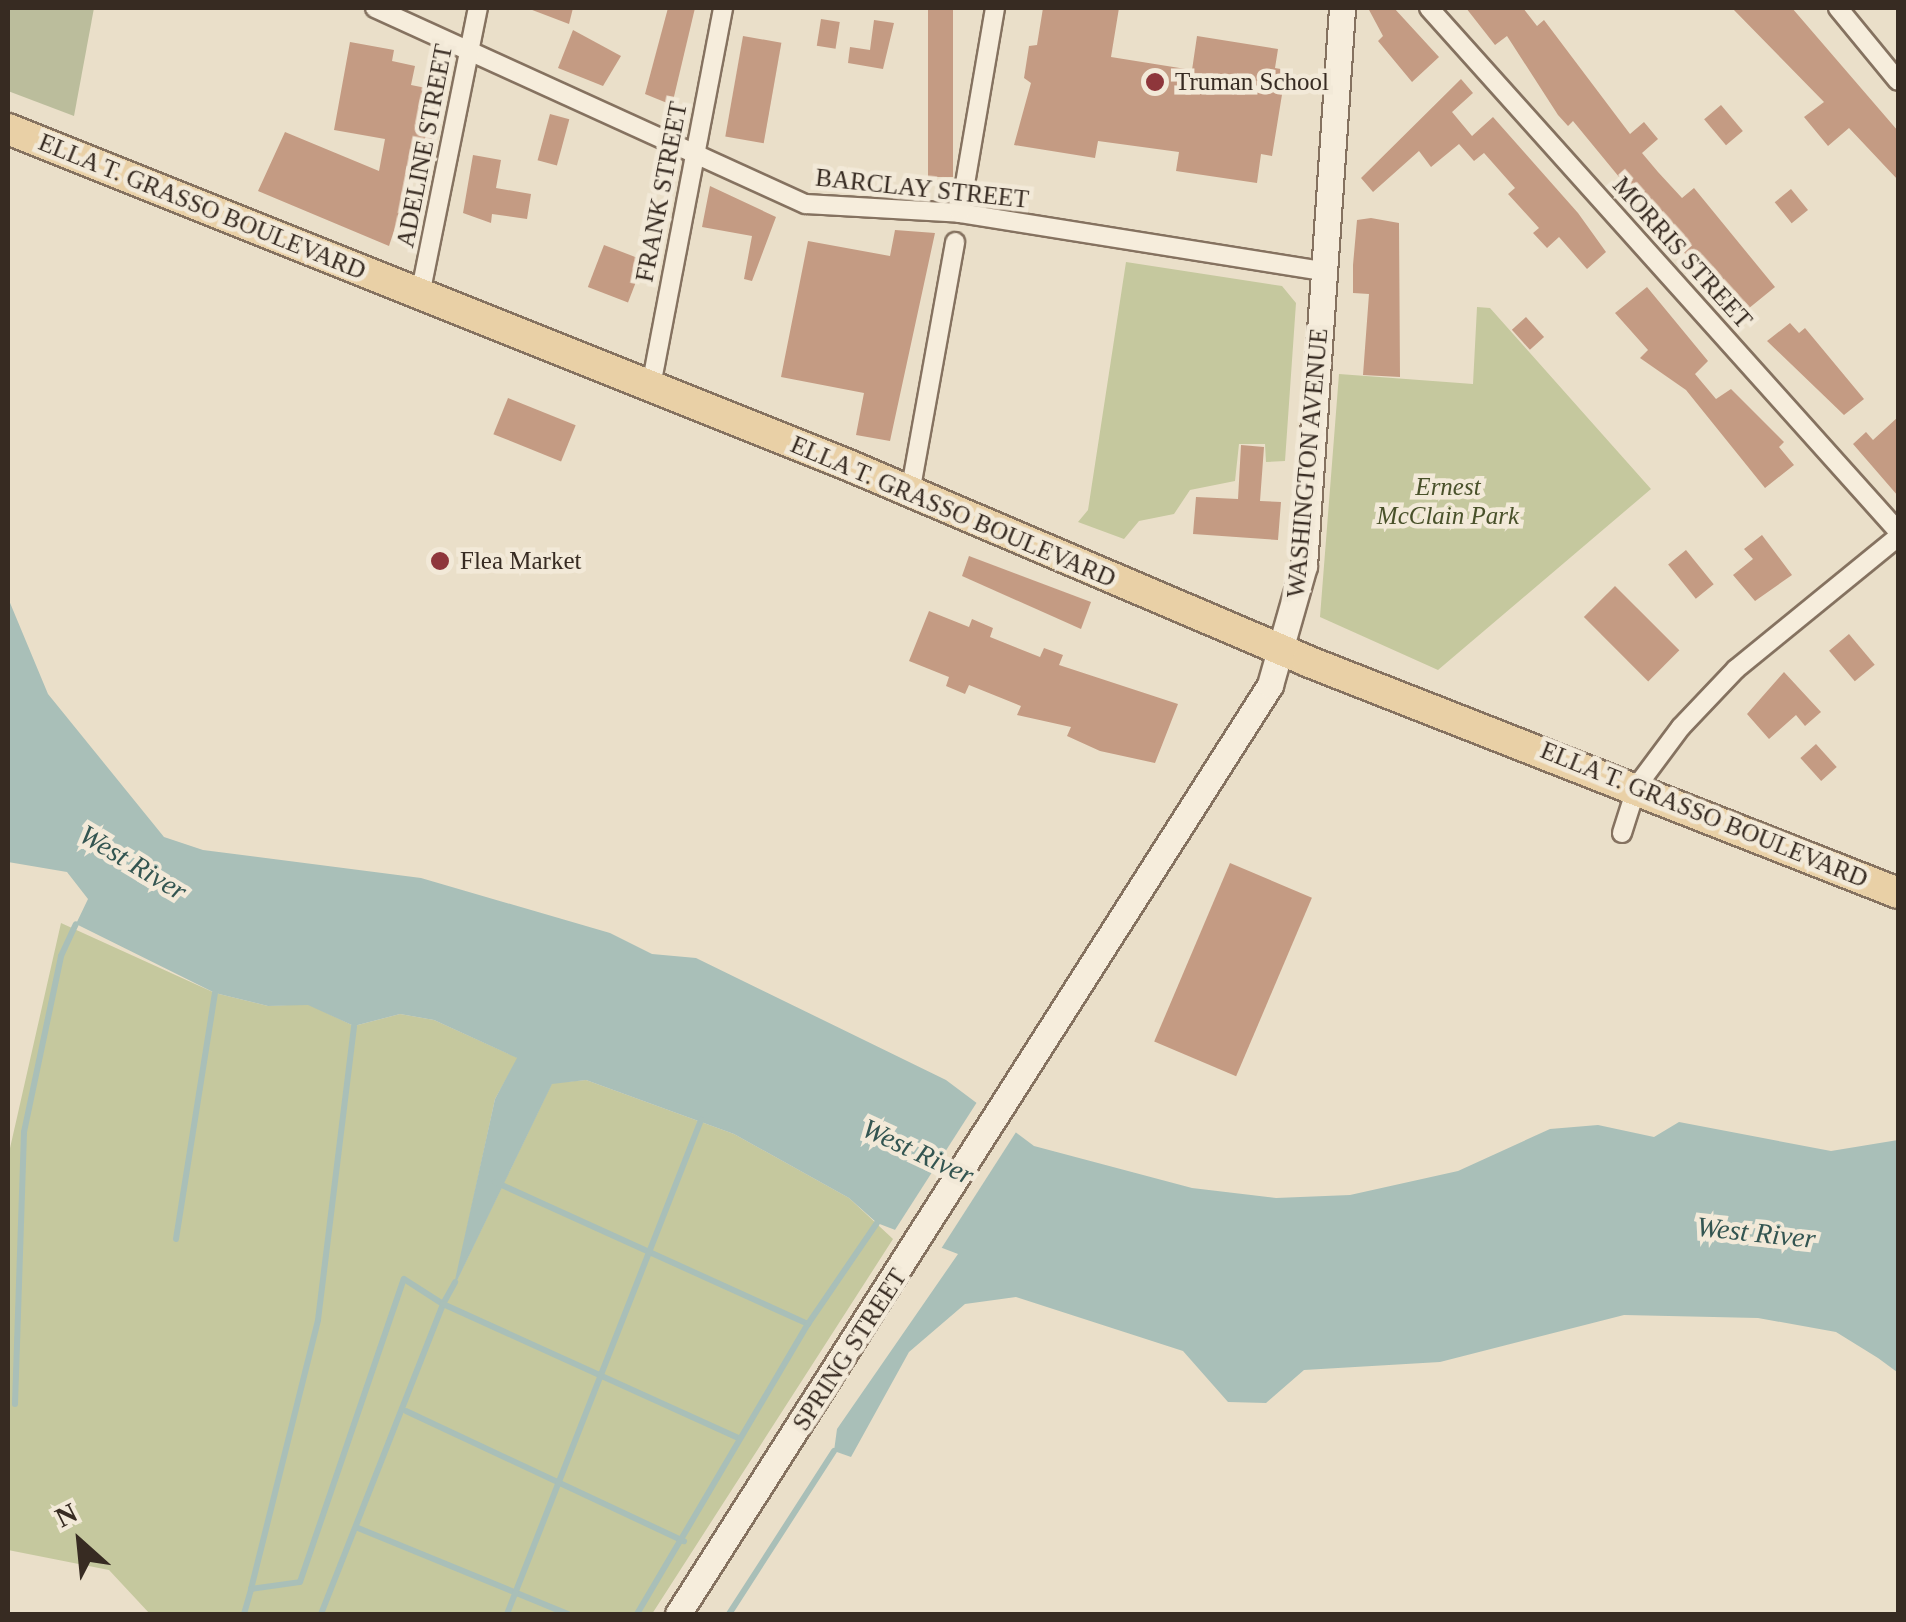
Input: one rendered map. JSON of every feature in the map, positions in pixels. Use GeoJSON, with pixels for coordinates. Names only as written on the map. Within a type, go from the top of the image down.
{"type":"FeatureCollection","features":[{"type":"Feature","properties":{"kind":"main road","name":"WASHINGTON AVENUE"},"geometry":{"type":"LineString","coordinates":[[1018,1082],[1252,716],[1282,651],[1303,578],[1342,8]]}},
{"type":"Feature","properties":{"kind":"main road","name":"ELLA T. GRASSO BOULEVARD"},"geometry":{"type":"LineString","coordinates":[[8,128],[651,386],[1282,651],[1637,786],[1898,893]]}},
{"type":"Feature","properties":{"kind":"main road","name":"SPRING STREET"},"geometry":{"type":"LineString","coordinates":[[678,1614],[917,1248],[1018,1082]]}},
{"type":"Feature","properties":{"kind":"street","name":"BARCLAY STREET"},"geometry":{"type":"LineString","coordinates":[[374,8],[695,148],[806,204],[960,214],[1323,271]]}},
{"type":"Feature","properties":{"kind":"street","name":"ADELINE STREET"},"geometry":{"type":"LineString","coordinates":[[420,294],[478,8]]}},
{"type":"Feature","properties":{"kind":"street","name":"FRANK STREET"},"geometry":{"type":"LineString","coordinates":[[651,386],[723,8]]}},
{"type":"Feature","properties":{"kind":"street"},"geometry":{"type":"LineString","coordinates":[[960,214],[995,8]]}},
{"type":"Feature","properties":{"kind":"street","name":"MORRIS STREET"},"geometry":{"type":"LineString","coordinates":[[1429,8],[1898,534]]}},
{"type":"Feature","properties":{"kind":"street"},"geometry":{"type":"LineString","coordinates":[[1838,8],[1898,82]]}},
{"type":"Feature","properties":{"kind":"street"},"geometry":{"type":"LineString","coordinates":[[910,493],[955,242]]}},
{"type":"Feature","properties":{"kind":"street"},"geometry":{"type":"LineString","coordinates":[[1622,833],[1637,786],[1736,669],[1898,534]]}},
{"type":"Feature","properties":{"kind":"green space"},"geometry":{"type":"Polygon","coordinates":[[[8,8],[94,8],[74,116],[8,91],[8,8]]]}},
{"type":"Feature","properties":{"kind":"green space"},"geometry":{"type":"Polygon","coordinates":[[[1126,262],[1282,286],[1296,303],[1285,461],[1266,462],[1265,444],[1239,444],[1235,481],[1190,490],[1174,514],[1139,521],[1124,539],[1078,522],[1088,510],[1126,262]]]}},
{"type":"Feature","properties":{"kind":"green space","name":"Ernest McClain Park"},"geometry":{"type":"Polygon","coordinates":[[[1477,307],[1490,308],[1651,489],[1438,670],[1320,617],[1339,374],[1473,384],[1477,307]]]}},
{"type":"Feature","properties":{"kind":"green space"},"geometry":{"type":"Polygon","coordinates":[[[61,923],[215,993],[268,1006],[308,1004],[354,1026],[400,1014],[434,1020],[518,1058],[495,1099],[455,1284],[552,1083],[586,1080],[734,1134],[849,1198],[893,1239],[652,1614],[150,1614],[109,1570],[8,1550],[8,1157],[61,923]]]}},
{"type":"Feature","properties":{"kind":"water","name":"West River"},"geometry":{"type":"Polygon","coordinates":[[[8,598],[48,694],[164,837],[203,850],[421,878],[610,933],[652,954],[696,958],[946,1080],[1034,1146],[1192,1188],[1276,1198],[1350,1195],[1458,1171],[1550,1129],[1598,1125],[1654,1137],[1679,1122],[1831,1151],[1898,1140],[1898,1418],[1897,1372],[1878,1358],[1836,1332],[1758,1318],[1624,1315],[1440,1362],[1304,1370],[1266,1403],[1228,1402],[1183,1351],[1016,1297],[965,1304],[909,1352],[851,1457],[834,1451],[837,1429],[958,1254],[877,1223],[849,1198],[734,1134],[586,1080],[552,1084],[453,1289],[495,1099],[517,1058],[434,1020],[400,1014],[354,1026],[308,1005],[268,1006],[215,993],[76,924],[88,899],[67,872],[8,862],[8,598]]]}},
{"type":"Feature","properties":{"kind":"pier"},"geometry":{"type":"Polygon","coordinates":[[[979,1099],[1018,1129],[939,1252],[899,1237],[893,1233],[979,1099]]]}},
{"type":"Feature","properties":{"kind":"building"},"geometry":{"type":"Polygon","coordinates":[[[527,8],[573,8],[569,24],[527,8]]]}},
{"type":"Feature","properties":{"kind":"building"},"geometry":{"type":"Polygon","coordinates":[[[668,8],[695,8],[672,105],[645,94],[668,8]]]}},
{"type":"Feature","properties":{"kind":"building"},"geometry":{"type":"Polygon","coordinates":[[[928,8],[953,8],[953,177],[928,177],[928,8]]]}},
{"type":"Feature","properties":{"kind":"building","name":"Truman School"},"geometry":{"type":"Polygon","coordinates":[[[1043,8],[1119,8],[1111,57],[1192,70],[1197,36],[1278,49],[1275,68],[1286,70],[1272,156],[1261,154],[1257,183],[1176,171],[1179,152],[1098,141],[1095,158],[1014,145],[1031,83],[1024,78],[1029,46],[1037,45],[1043,8]]]}},
{"type":"Feature","properties":{"kind":"building"},"geometry":{"type":"Polygon","coordinates":[[[1368,8],[1394,8],[1439,57],[1412,82],[1378,41],[1383,36],[1368,8]]]}},
{"type":"Feature","properties":{"kind":"building"},"geometry":{"type":"Polygon","coordinates":[[[1466,8],[1523,8],[1537,26],[1544,20],[1630,134],[1644,122],[1658,139],[1642,153],[1658,172],[1682,198],[1694,188],[1775,287],[1743,313],[1686,255],[1644,195],[1638,200],[1573,121],[1568,126],[1558,115],[1507,36],[1495,45],[1466,8]]]}},
{"type":"Feature","properties":{"kind":"building"},"geometry":{"type":"Polygon","coordinates":[[[1732,8],[1792,8],[1898,131],[1898,180],[1849,128],[1828,146],[1804,117],[1824,102],[1732,8]]]}},
{"type":"Feature","properties":{"kind":"building"},"geometry":{"type":"Polygon","coordinates":[[[821,19],[840,22],[836,49],[817,46],[821,19]]]}},
{"type":"Feature","properties":{"kind":"building"},"geometry":{"type":"Polygon","coordinates":[[[874,20],[894,23],[883,69],[848,63],[850,47],[870,50],[874,20]]]}},
{"type":"Feature","properties":{"kind":"building"},"geometry":{"type":"Polygon","coordinates":[[[573,30],[621,56],[603,86],[558,68],[573,30]]]}},
{"type":"Feature","properties":{"kind":"building"},"geometry":{"type":"Polygon","coordinates":[[[743,36],[781,43],[764,143],[725,136],[743,36]]]}},
{"type":"Feature","properties":{"kind":"building"},"geometry":{"type":"Polygon","coordinates":[[[350,42],[394,50],[392,61],[415,66],[411,85],[441,91],[431,143],[423,141],[389,246],[258,191],[285,132],[379,171],[385,139],[334,130],[350,42]]]}},
{"type":"Feature","properties":{"kind":"building"},"geometry":{"type":"Polygon","coordinates":[[[1461,79],[1473,93],[1452,112],[1472,136],[1493,117],[1578,213],[1606,252],[1587,269],[1559,237],[1547,248],[1533,233],[1539,228],[1508,194],[1515,188],[1484,153],[1474,161],[1459,144],[1431,167],[1419,151],[1373,192],[1361,178],[1461,79]]]}},
{"type":"Feature","properties":{"kind":"building"},"geometry":{"type":"Polygon","coordinates":[[[1721,105],[1743,131],[1726,145],[1704,119],[1721,105]]]}},
{"type":"Feature","properties":{"kind":"building"},"geometry":{"type":"Polygon","coordinates":[[[550,114],[569,119],[557,166],[538,160],[550,114]]]}},
{"type":"Feature","properties":{"kind":"building"},"geometry":{"type":"Polygon","coordinates":[[[473,155],[501,160],[496,188],[531,194],[527,219],[492,214],[491,223],[463,213],[473,155]]]}},
{"type":"Feature","properties":{"kind":"building"},"geometry":{"type":"Polygon","coordinates":[[[710,186],[776,217],[752,281],[744,279],[752,236],[702,227],[710,186]]]}},
{"type":"Feature","properties":{"kind":"building"},"geometry":{"type":"Polygon","coordinates":[[[1791,189],[1808,210],[1792,223],[1775,202],[1791,189]]]}},
{"type":"Feature","properties":{"kind":"building"},"geometry":{"type":"Polygon","coordinates":[[[1357,220],[1399,223],[1400,377],[1363,375],[1369,294],[1353,293],[1353,265],[1357,220]]]}},
{"type":"Feature","properties":{"kind":"building"},"geometry":{"type":"Polygon","coordinates":[[[895,230],[935,233],[890,441],[856,435],[864,393],[781,377],[808,241],[890,256],[895,230]]]}},
{"type":"Feature","properties":{"kind":"building"},"geometry":{"type":"Polygon","coordinates":[[[604,245],[644,260],[628,302],[588,287],[604,245]]]}},
{"type":"Feature","properties":{"kind":"building"},"geometry":{"type":"Polygon","coordinates":[[[1647,287],[1708,361],[1695,374],[1716,399],[1731,389],[1784,442],[1779,447],[1794,465],[1765,488],[1686,390],[1640,358],[1648,350],[1615,313],[1647,287]]]}},
{"type":"Feature","properties":{"kind":"building"},"geometry":{"type":"Polygon","coordinates":[[[1526,317],[1544,337],[1530,350],[1512,330],[1526,317]]]}},
{"type":"Feature","properties":{"kind":"building"},"geometry":{"type":"Polygon","coordinates":[[[1790,323],[1799,333],[1805,328],[1864,399],[1844,415],[1767,341],[1790,323]]]}},
{"type":"Feature","properties":{"kind":"building"},"geometry":{"type":"Polygon","coordinates":[[[508,398],[576,425],[561,462],[493,434],[508,398]]]}},
{"type":"Feature","properties":{"kind":"building"},"geometry":{"type":"Polygon","coordinates":[[[1898,417],[1898,496],[1853,444],[1866,432],[1873,440],[1898,417]]]}},
{"type":"Feature","properties":{"kind":"building"},"geometry":{"type":"Polygon","coordinates":[[[1241,445],[1264,447],[1260,501],[1281,502],[1278,540],[1193,534],[1196,497],[1238,499],[1241,445]]]}},
{"type":"Feature","properties":{"kind":"building"},"geometry":{"type":"Polygon","coordinates":[[[1762,535],[1792,575],[1755,601],[1733,575],[1753,559],[1744,549],[1762,535]]]}},
{"type":"Feature","properties":{"kind":"building"},"geometry":{"type":"Polygon","coordinates":[[[1686,550],[1714,584],[1696,599],[1668,564],[1686,550]]]}},
{"type":"Feature","properties":{"kind":"building"},"geometry":{"type":"Polygon","coordinates":[[[969,556],[1091,602],[1081,629],[962,576],[969,556]]]}},
{"type":"Feature","properties":{"kind":"building"},"geometry":{"type":"Polygon","coordinates":[[[1615,586],[1679,650],[1648,681],[1584,617],[1615,586]]]}},
{"type":"Feature","properties":{"kind":"building"},"geometry":{"type":"Polygon","coordinates":[[[929,611],[969,627],[972,619],[993,628],[990,637],[1040,657],[1044,648],[1063,655],[1059,665],[1178,704],[1155,763],[1100,751],[1067,736],[1071,727],[1017,715],[1021,706],[969,685],[965,694],[946,686],[949,677],[909,661],[929,611]]]}},
{"type":"Feature","properties":{"kind":"building"},"geometry":{"type":"Polygon","coordinates":[[[1849,634],[1875,665],[1855,681],[1829,651],[1849,634]]]}},
{"type":"Feature","properties":{"kind":"building"},"geometry":{"type":"Polygon","coordinates":[[[1784,672],[1821,712],[1805,726],[1796,715],[1769,739],[1747,714],[1784,672]]]}},
{"type":"Feature","properties":{"kind":"building"},"geometry":{"type":"Polygon","coordinates":[[[1816,744],[1837,767],[1821,781],[1800,758],[1816,744]]]}},
{"type":"Feature","properties":{"kind":"building"},"geometry":{"type":"Polygon","coordinates":[[[1230,863],[1312,898],[1236,1076],[1154,1042],[1230,863]]]}},
{"type":"Feature","properties":{"kind":"waterway"},"geometry":{"type":"LineString","coordinates":[[15,1404],[24,1132],[61,956],[76,924]]}},
{"type":"Feature","properties":{"kind":"waterway"},"geometry":{"type":"LineString","coordinates":[[176,1239],[215,993]]}},
{"type":"Feature","properties":{"kind":"waterway"},"geometry":{"type":"LineString","coordinates":[[251,1589],[318,1320],[354,1026]]}},
{"type":"Feature","properties":{"kind":"waterway"},"geometry":{"type":"LineString","coordinates":[[507,1614],[701,1120]]}},
{"type":"Feature","properties":{"kind":"waterway"},"geometry":{"type":"LineString","coordinates":[[495,1182],[808,1324]]}},
{"type":"Feature","properties":{"kind":"waterway"},"geometry":{"type":"LineString","coordinates":[[637,1614],[808,1324],[877,1223]]}},
{"type":"Feature","properties":{"kind":"waterway"},"geometry":{"type":"LineString","coordinates":[[244,1614],[251,1589],[300,1582],[404,1279],[443,1304],[455,1282]]}},
{"type":"Feature","properties":{"kind":"waterway"},"geometry":{"type":"LineString","coordinates":[[321,1614],[443,1304],[739,1438]]}},
{"type":"Feature","properties":{"kind":"waterway"},"geometry":{"type":"LineString","coordinates":[[406,1411],[684,1541]]}},
{"type":"Feature","properties":{"kind":"waterway"},"geometry":{"type":"LineString","coordinates":[[729,1614],[834,1451]]}},
{"type":"Feature","properties":{"kind":"waterway"},"geometry":{"type":"LineString","coordinates":[[358,1528],[568,1614]]}},
{"type":"Feature","properties":{"kind":"place","name":"Truman School"},"geometry":{"type":"Point","coordinates":[1155,82]}},
{"type":"Feature","properties":{"kind":"place","name":"Flea Market"},"geometry":{"type":"Point","coordinates":[440,561]}}]}
